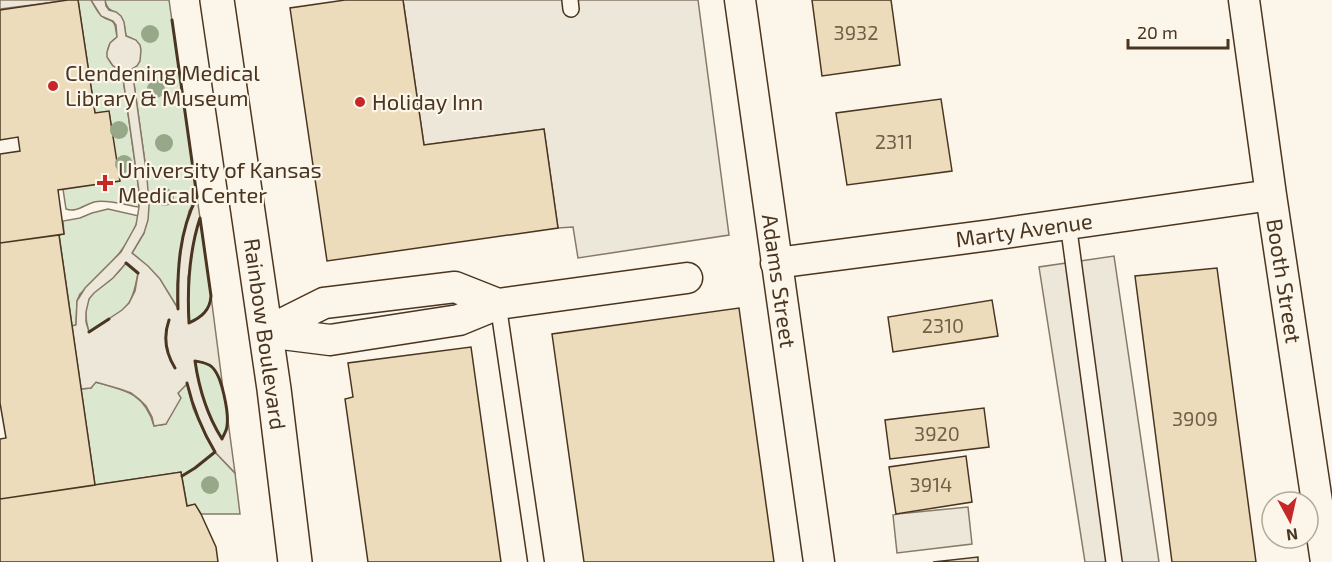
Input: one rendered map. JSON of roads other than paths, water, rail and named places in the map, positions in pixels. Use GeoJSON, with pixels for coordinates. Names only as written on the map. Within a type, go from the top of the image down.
{"type":"FeatureCollection","features":[{"type":"Feature","properties":{"kind":"main road","name":"Rainbow Boulevard"},"geometry":{"type":"LineString","coordinates":[[217,0],[266,332],[295,562]]}},
{"type":"Feature","properties":{"kind":"street","name":"Adams Street"},"geometry":{"type":"LineString","coordinates":[[740,0],[819,562]]}},
{"type":"Feature","properties":{"kind":"street","name":"Booth Street"},"geometry":{"type":"LineString","coordinates":[[1244,0],[1326,562]]}},
{"type":"Feature","properties":{"kind":"street","name":"Marty Avenue"},"geometry":{"type":"LineString","coordinates":[[776,263],[1271,195]]}},
{"type":"Feature","properties":{"kind":"street"},"geometry":{"type":"LineString","coordinates":[[266,332],[330,340],[459,320],[498,304],[687,278]]}},
{"type":"Feature","properties":{"kind":"lane"},"geometry":{"type":"LineString","coordinates":[[1068,223],[1114,562]]}},
{"type":"Feature","properties":{"kind":"lane"},"geometry":{"type":"LineString","coordinates":[[498,304],[536,562]]}},
{"type":"Feature","properties":{"kind":"place","name":"Clendening Medical Library & Museum"},"geometry":{"type":"Point","coordinates":[53,86]}},
{"type":"Feature","properties":{"kind":"place","name":"Holiday Inn"},"geometry":{"type":"Point","coordinates":[360,102]}},
{"type":"Feature","properties":{"kind":"place","name":"University of Kansas Medical Center"},"geometry":{"type":"Point","coordinates":[105,183]}}]}
